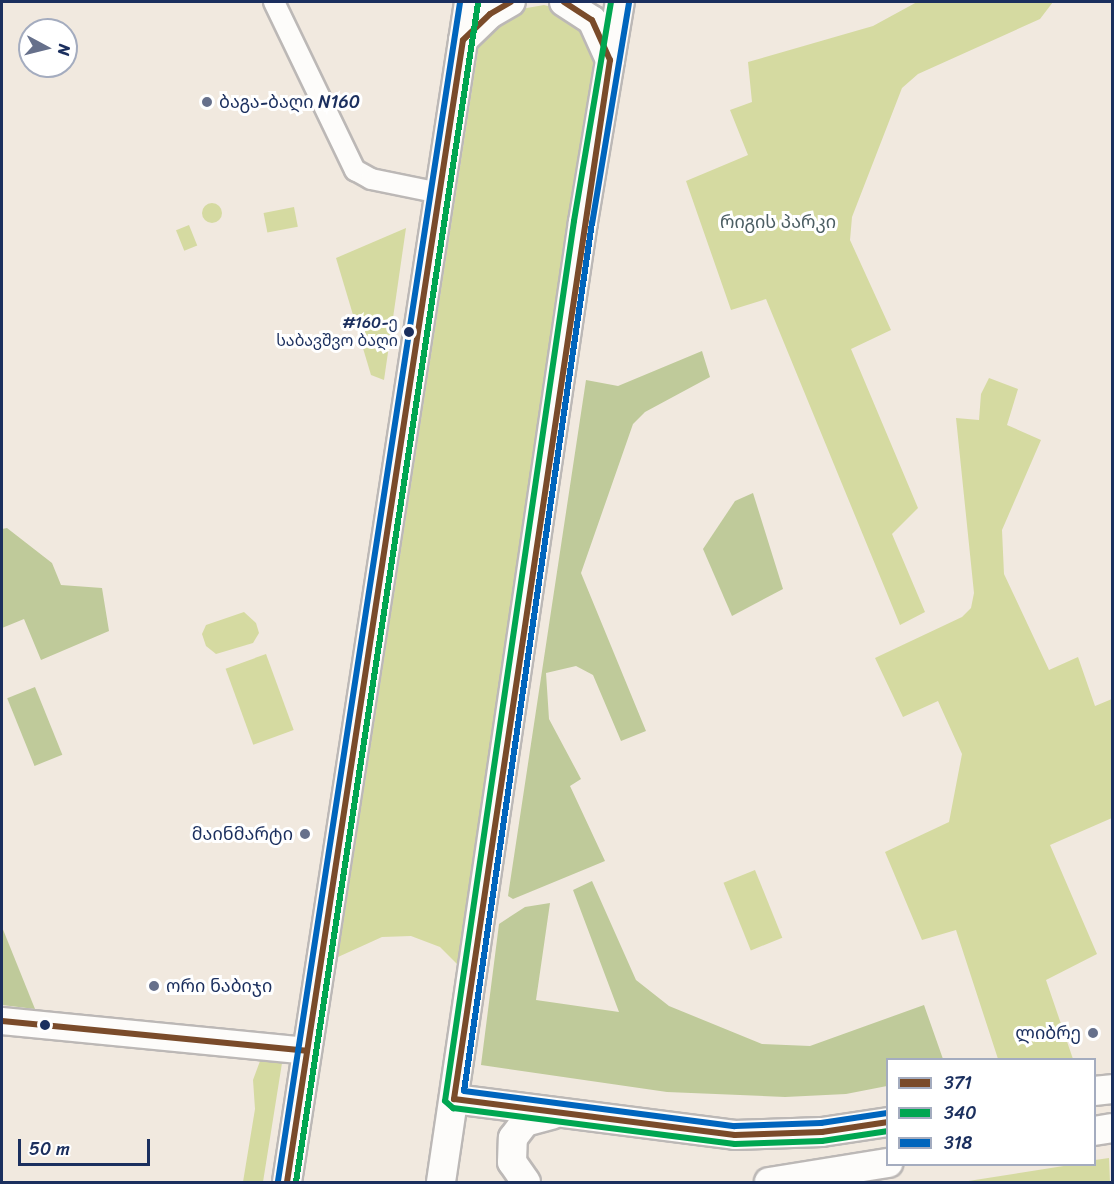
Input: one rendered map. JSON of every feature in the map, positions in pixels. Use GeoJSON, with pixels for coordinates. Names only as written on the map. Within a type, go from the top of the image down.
{"type":"FeatureCollection","features":[{"type":"Feature","properties":{"kind":"main road"},"geometry":{"type":"LineString","coordinates":[[287,1182],[469,2]]}},
{"type":"Feature","properties":{"kind":"main road"},"geometry":{"type":"LineString","coordinates":[[464,40],[490,14],[511,2]]}},
{"type":"Feature","properties":{"kind":"main road"},"geometry":{"type":"LineString","coordinates":[[564,2],[591,20],[610,60]]}},
{"type":"Feature","properties":{"kind":"main road"},"geometry":{"type":"LineString","coordinates":[[441,1182],[620,2]]}},
{"type":"Feature","properties":{"kind":"main road"},"geometry":{"type":"LineString","coordinates":[[1096,1091],[1113,1089]]}},
{"type":"Feature","properties":{"kind":"main road"},"geometry":{"type":"LineString","coordinates":[[454,1099],[558,1115],[735,1135],[835,1130],[886,1122]]}},
{"type":"Feature","properties":{"kind":"main road"},"geometry":{"type":"LineString","coordinates":[[526,1182],[512,1161],[511,1147],[516,1130],[525,1122],[558,1115]]}},
{"type":"Feature","properties":{"kind":"main road"},"geometry":{"type":"LineString","coordinates":[[886,1124],[871,1137],[869,1145],[878,1158],[886,1161]]}},
{"type":"Feature","properties":{"kind":"main road"},"geometry":{"type":"LineString","coordinates":[[1096,1131],[1113,1128]]}},
{"type":"Feature","properties":{"kind":"main road"},"geometry":{"type":"LineString","coordinates":[[835,1130],[853,1143],[854,1156],[846,1170]]}},
{"type":"Feature","properties":{"kind":"main road"},"geometry":{"type":"LineString","coordinates":[[769,1182],[886,1162]]}},
{"type":"Feature","properties":{"kind":"street"},"geometry":{"type":"LineString","coordinates":[[274,2],[355,170],[370,179],[440,193]]}},
{"type":"Feature","properties":{"kind":"street"},"geometry":{"type":"LineString","coordinates":[[2,1021],[307,1051]]}},
{"type":"Feature","properties":{"kind":"green space","name":"რიგის პარკი"},"geometry":{"type":"Polygon","coordinates":[[[917,2],[1053,2],[1040,19],[918,74],[902,88],[852,217],[850,240],[891,330],[851,349],[918,508],[892,534],[925,612],[900,625],[766,299],[731,310],[686,181],[748,155],[730,110],[752,102],[748,62],[873,26],[917,2]]]}},
{"type":"Feature","properties":{"kind":"green space"},"geometry":{"type":"Polygon","coordinates":[[[544,5],[560,9],[580,25],[592,48],[594,61],[458,965],[440,947],[411,936],[382,937],[338,957],[479,44],[485,33],[515,10],[544,5]]]}},
{"type":"Feature","properties":{"kind":"green space"},"geometry":{"type":"Polygon","coordinates":[[[208,203],[216,203],[222,209],[222,217],[216,223],[208,223],[202,217],[202,209],[208,203]]]}},
{"type":"Feature","properties":{"kind":"green space"},"geometry":{"type":"Polygon","coordinates":[[[294,207],[298,227],[267,233],[264,213],[294,207]]]}},
{"type":"Feature","properties":{"kind":"green space"},"geometry":{"type":"Polygon","coordinates":[[[189,225],[197,245],[184,251],[176,230],[189,225]]]}},
{"type":"Feature","properties":{"kind":"green space"},"geometry":{"type":"Polygon","coordinates":[[[406,228],[384,380],[371,375],[336,258],[406,228]]]}},
{"type":"Feature","properties":{"kind":"green space"},"geometry":{"type":"Polygon","coordinates":[[[702,351],[710,377],[645,412],[633,424],[581,573],[646,731],[621,741],[593,675],[576,666],[546,673],[549,719],[581,779],[570,786],[605,861],[513,899],[508,896],[586,380],[618,386],[702,351]]]}},
{"type":"Feature","properties":{"kind":"green space"},"geometry":{"type":"Polygon","coordinates":[[[989,378],[1018,389],[1007,425],[1041,440],[1002,530],[1004,574],[1049,670],[1078,657],[1095,706],[1112,699],[1112,818],[1050,845],[1097,954],[1046,980],[1073,1058],[998,1058],[956,930],[922,940],[885,852],[949,822],[962,754],[938,701],[903,717],[875,658],[962,617],[971,608],[974,593],[956,418],[979,420],[981,394],[989,378]]]}},
{"type":"Feature","properties":{"kind":"green space"},"geometry":{"type":"Polygon","coordinates":[[[753,493],[783,589],[732,616],[703,549],[735,501],[753,493]]]}},
{"type":"Feature","properties":{"kind":"green space"},"geometry":{"type":"Polygon","coordinates":[[[7,528],[52,563],[61,585],[102,588],[109,631],[41,660],[24,619],[2,628],[2,529],[7,528]]]}},
{"type":"Feature","properties":{"kind":"green space"},"geometry":{"type":"Polygon","coordinates":[[[244,612],[256,623],[259,633],[253,643],[216,654],[206,646],[202,634],[206,625],[244,612]]]}},
{"type":"Feature","properties":{"kind":"green space"},"geometry":{"type":"Polygon","coordinates":[[[266,654],[294,730],[253,745],[226,669],[266,654]]]}},
{"type":"Feature","properties":{"kind":"green space"},"geometry":{"type":"Polygon","coordinates":[[[35,687],[62,755],[35,766],[7,698],[35,687]]]}},
{"type":"Feature","properties":{"kind":"green space"},"geometry":{"type":"Polygon","coordinates":[[[755,870],[782,938],[751,950],[723,883],[755,870]]]}},
{"type":"Feature","properties":{"kind":"green space"},"geometry":{"type":"Polygon","coordinates":[[[592,881],[636,980],[669,1006],[762,1044],[810,1046],[924,1005],[943,1058],[886,1058],[886,1086],[846,1094],[785,1097],[667,1092],[481,1065],[499,924],[525,907],[550,903],[536,1000],[619,1012],[573,890],[592,881]]]}},
{"type":"Feature","properties":{"kind":"green space"},"geometry":{"type":"Polygon","coordinates":[[[2,927],[35,1009],[2,1005],[2,927]]]}},
{"type":"Feature","properties":{"kind":"green space"},"geometry":{"type":"Polygon","coordinates":[[[260,1061],[282,1063],[263,1182],[243,1182],[255,1109],[253,1080],[260,1061]]]}},
{"type":"Feature","properties":{"kind":"green space"},"geometry":{"type":"Polygon","coordinates":[[[1109,1158],[1110,1182],[962,1182],[1064,1166],[1096,1166],[1096,1160],[1109,1158]]]}},
{"type":"Feature","properties":{"kind":"transit line","name":"318"},"geometry":{"type":"LineString","coordinates":[[278,1181],[460,2]]}},
{"type":"Feature","properties":{"kind":"transit line","name":"371"},"geometry":{"type":"LineString","coordinates":[[287,1182],[463,40],[490,14],[511,2]]}},
{"type":"Feature","properties":{"kind":"transit line","name":"371"},"geometry":{"type":"LineString","coordinates":[[564,2],[592,20],[610,60],[454,1099],[735,1135],[822,1132],[886,1122]]}},
{"type":"Feature","properties":{"kind":"transit line","name":"340"},"geometry":{"type":"LineString","coordinates":[[611,2],[574,221],[445,1101],[453,1108],[735,1144],[822,1141],[886,1131]]}},
{"type":"Feature","properties":{"kind":"transit line","name":"340"},"geometry":{"type":"LineString","coordinates":[[296,1182],[478,3]]}},
{"type":"Feature","properties":{"kind":"transit line","name":"318"},"geometry":{"type":"LineString","coordinates":[[629,3],[592,223],[464,1091],[735,1126],[821,1123],[886,1113]]}},
{"type":"Feature","properties":{"kind":"transit line","name":"371"},"geometry":{"type":"LineString","coordinates":[[2,1021],[307,1051]]}},
{"type":"Feature","properties":{"kind":"place","name":"ბაგა-ბაღი N160"},"geometry":{"type":"Point","coordinates":[207,102]}},
{"type":"Feature","properties":{"kind":"place","name":"#160-ე საბავშვო ბაღი"},"geometry":{"type":"Point","coordinates":[409,332]}},
{"type":"Feature","properties":{"kind":"place","name":"მაინმარტი"},"geometry":{"type":"Point","coordinates":[305,834]}},
{"type":"Feature","properties":{"kind":"place","name":"ორი ნაბიჯი"},"geometry":{"type":"Point","coordinates":[154,986]}},
{"type":"Feature","properties":{"kind":"place","name":"ლიბრე"},"geometry":{"type":"Point","coordinates":[1093,1033]}}]}
